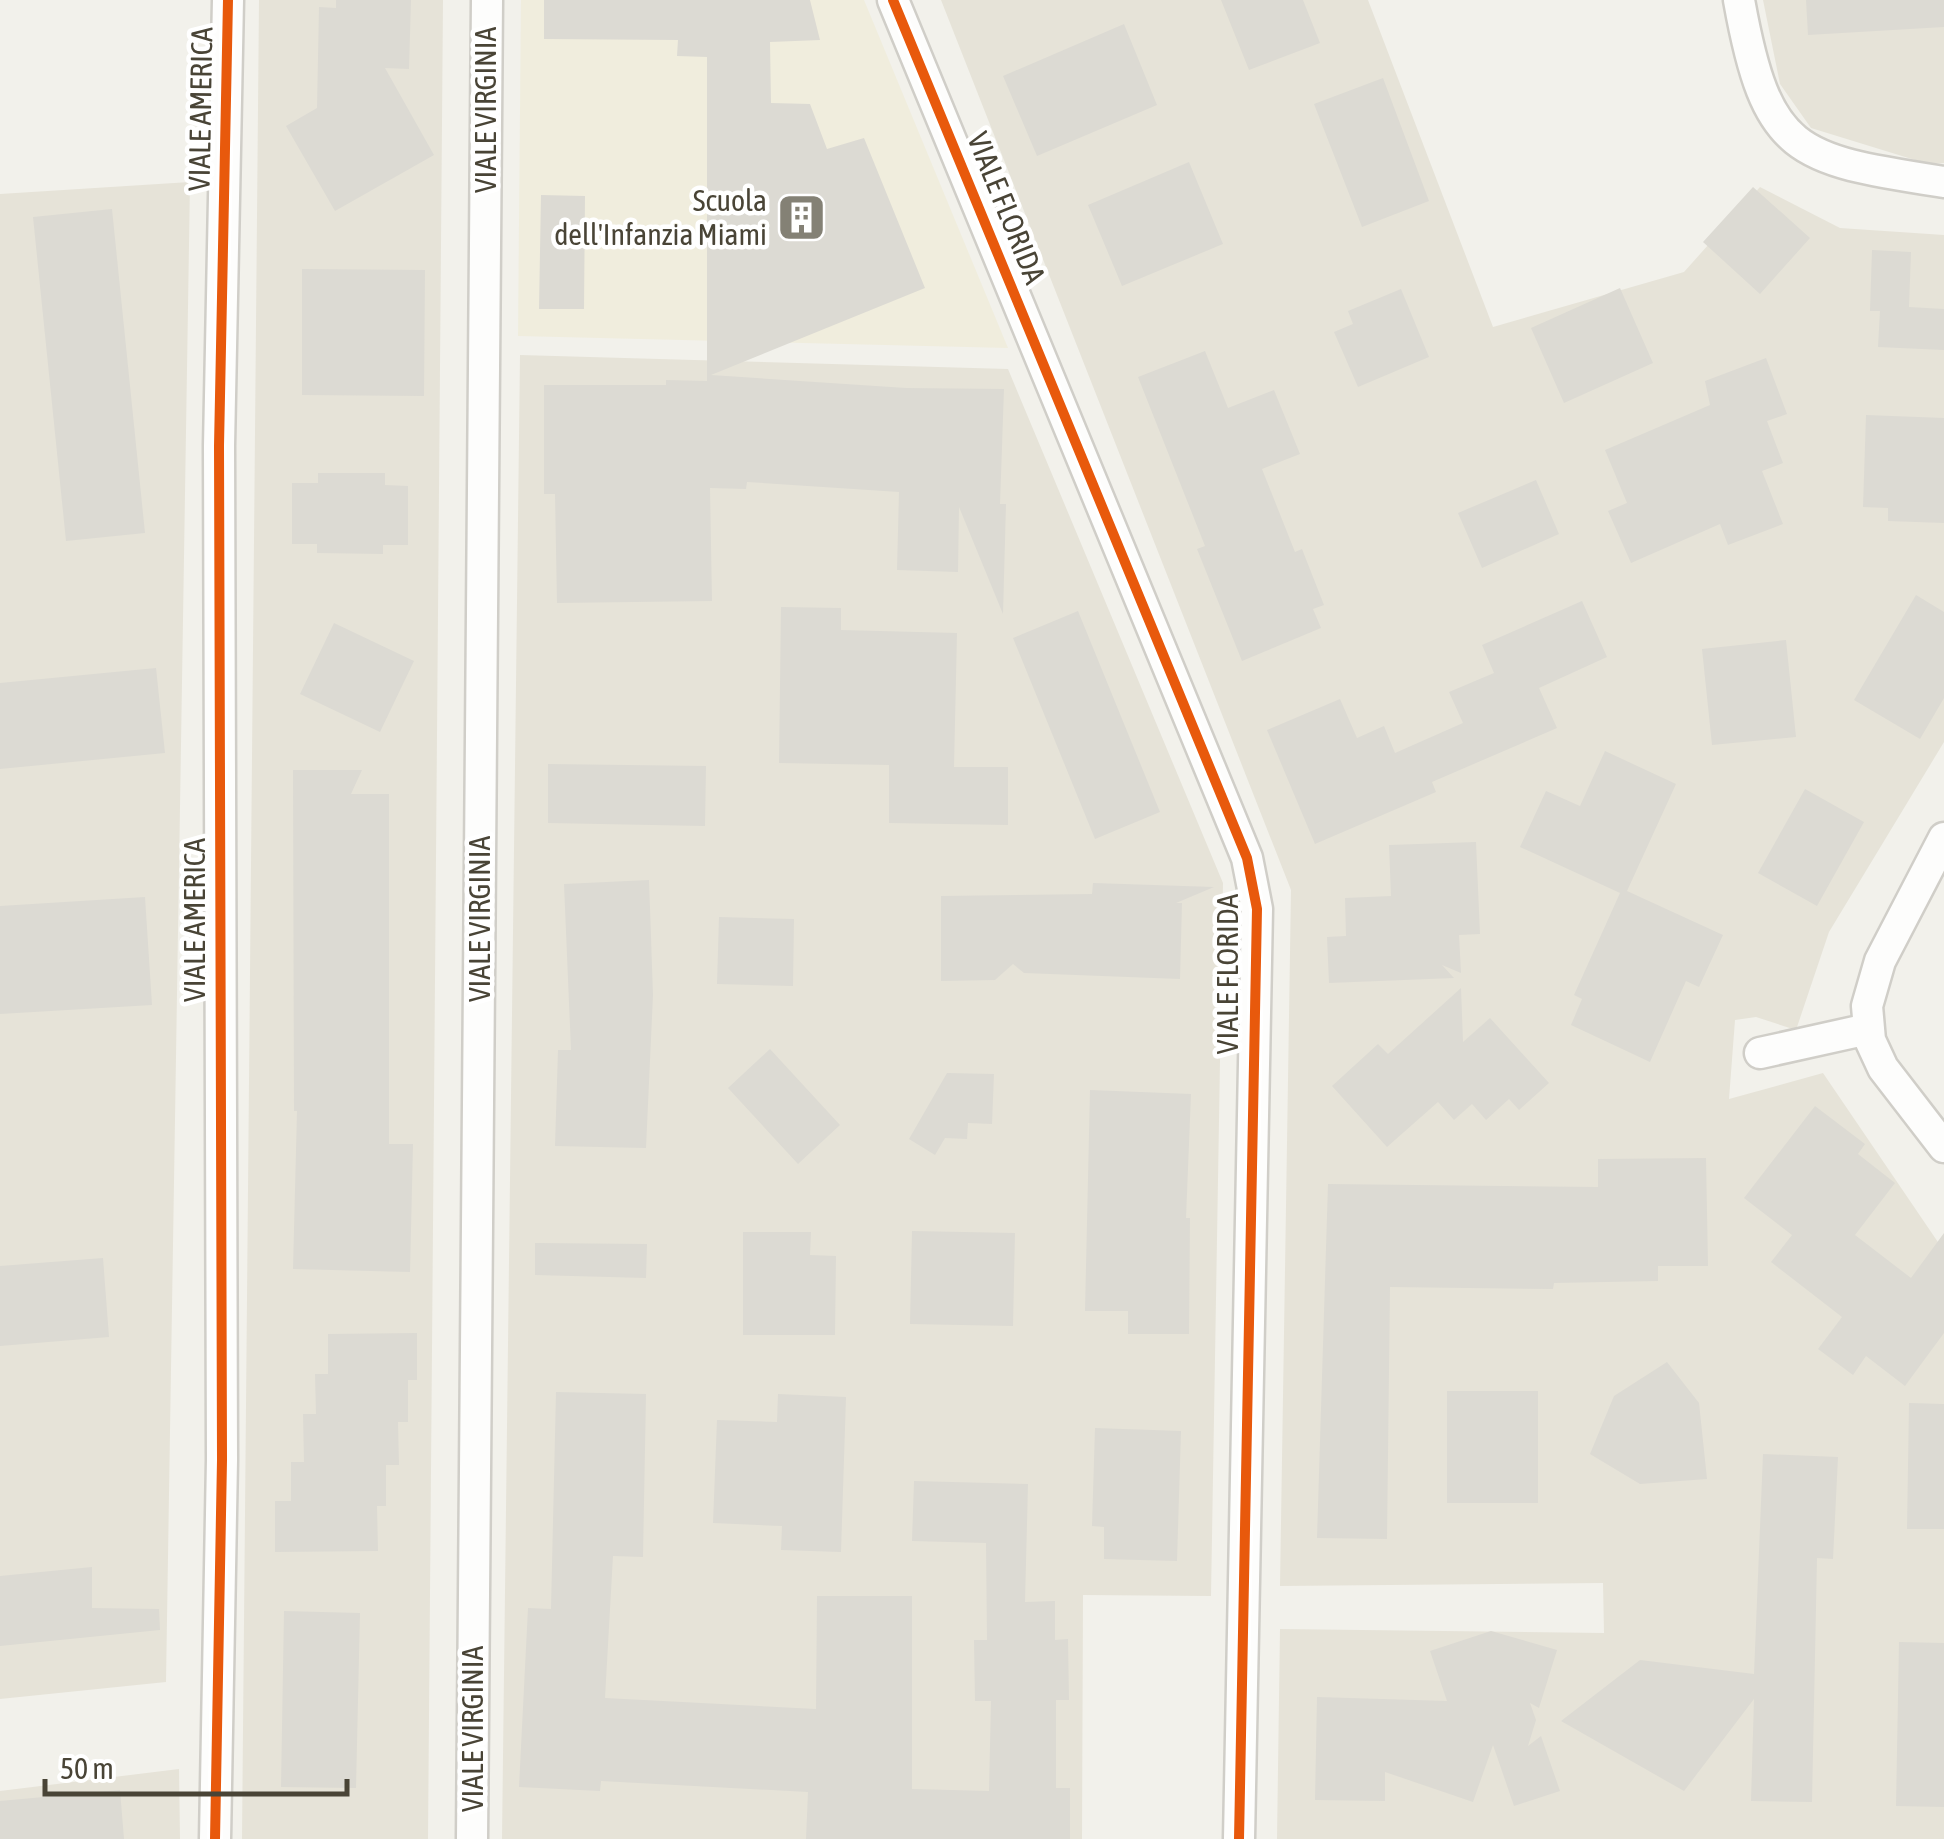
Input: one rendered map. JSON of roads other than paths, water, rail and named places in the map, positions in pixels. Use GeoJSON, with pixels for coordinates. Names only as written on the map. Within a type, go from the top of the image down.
{"type":"FeatureCollection","features":[{"type":"Feature","properties":{"kind":"street","name":"VIALE AMERICA"},"geometry":{"type":"LineString","coordinates":[[215,1839],[222,1460],[219,446],[228,0]]}},
{"type":"Feature","properties":{"kind":"street","name":"VIALE VIRGINIA"},"geometry":{"type":"LineString","coordinates":[[472,1839],[487,0]]}},
{"type":"Feature","properties":{"kind":"street","name":"VIALE FLORIDA"},"geometry":{"type":"LineString","coordinates":[[893,0],[1254,881],[1257,902],[1239,1839]]}},
{"type":"Feature","properties":{"kind":"street"},"geometry":{"type":"LineString","coordinates":[[1739,0],[1757,80],[1788,135],[1832,161],[1944,182]]}},
{"type":"Feature","properties":{"kind":"street"},"geometry":{"type":"LineString","coordinates":[[1944,838],[1874,975],[1867,998],[1868,1029],[1883,1068],[1944,1147]]}},
{"type":"Feature","properties":{"kind":"street"},"geometry":{"type":"LineString","coordinates":[[1760,1053],[1868,1029]]}},
{"type":"Feature","properties":{"kind":"place","name":"Scuola dell'Infanzia Miami"},"geometry":{"type":"Point","coordinates":[802,218]}}]}
